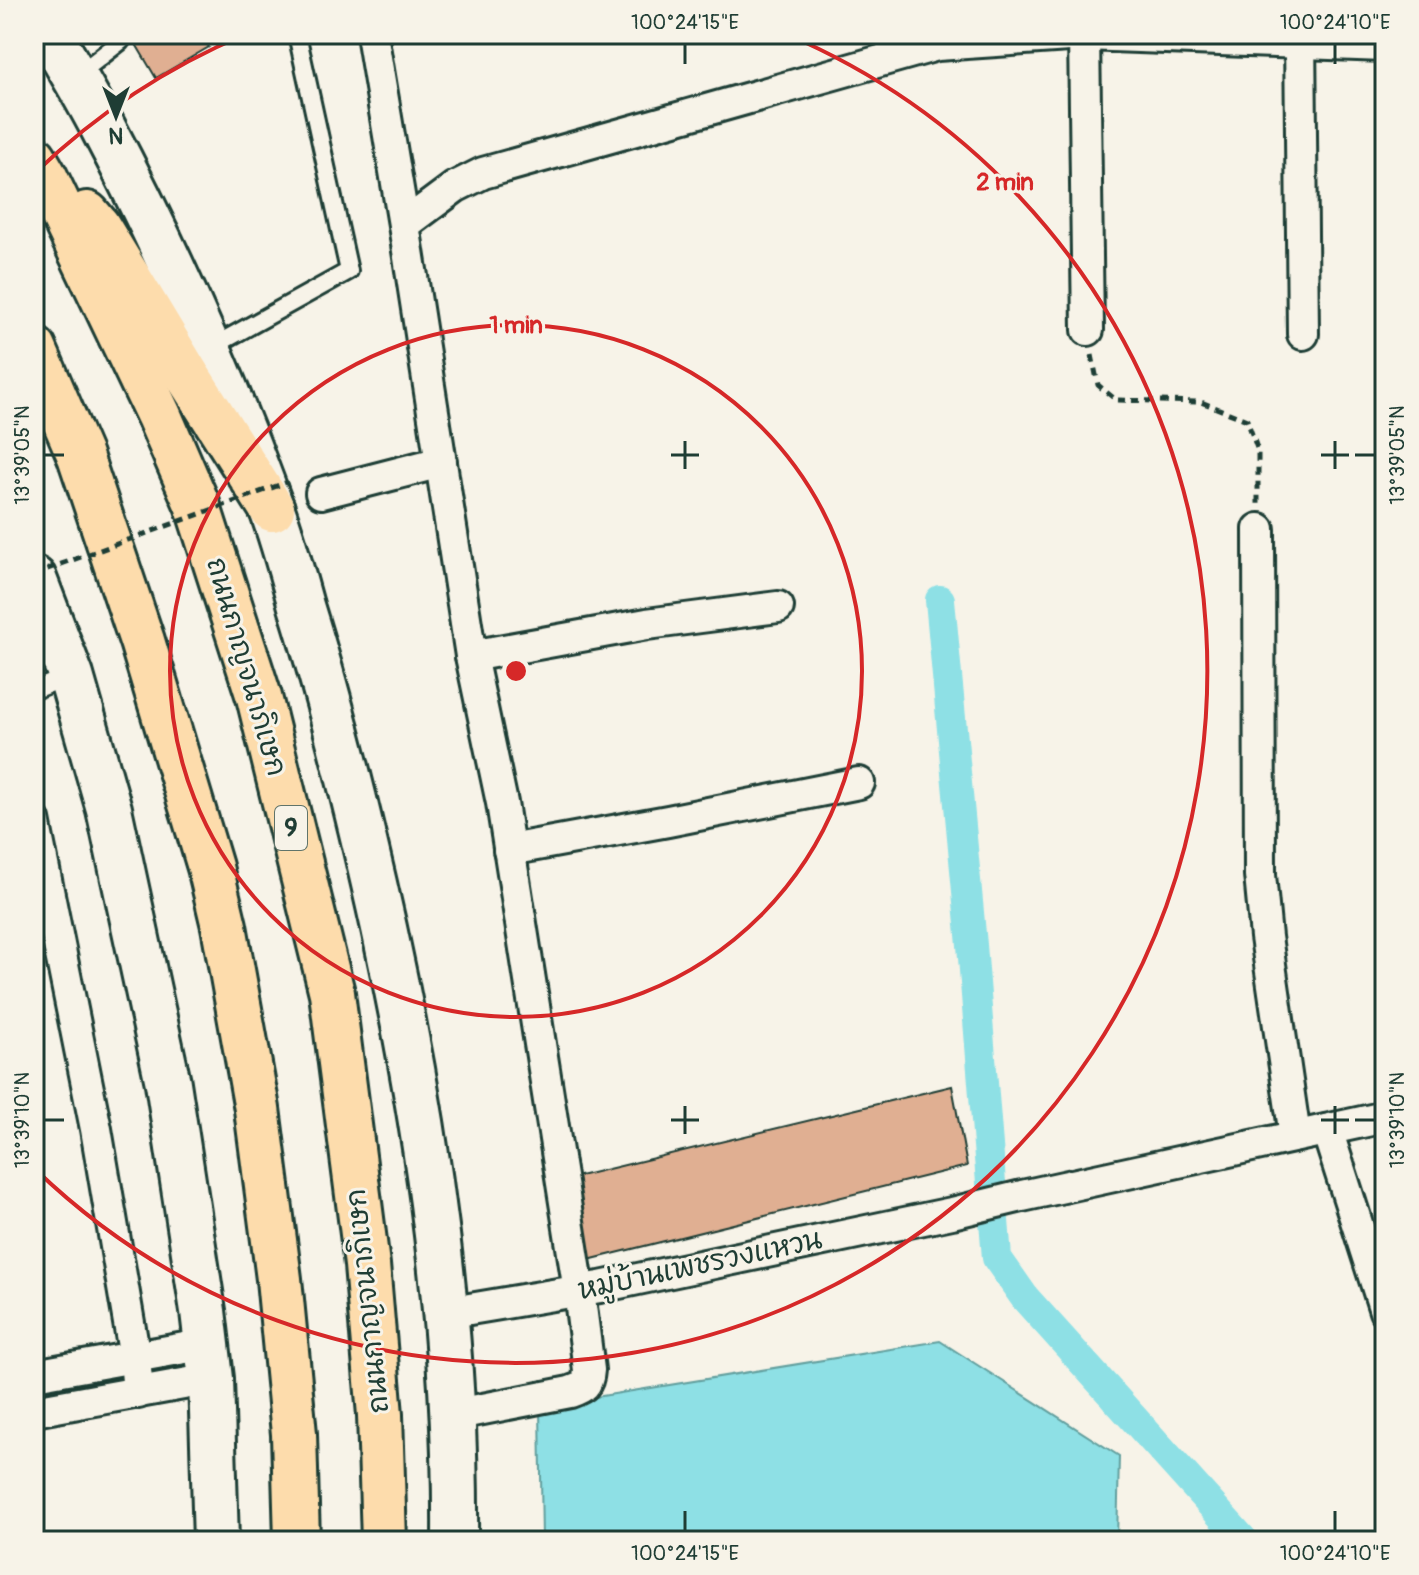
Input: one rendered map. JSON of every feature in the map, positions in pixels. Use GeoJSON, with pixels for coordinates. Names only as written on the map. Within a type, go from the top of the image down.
{"type":"FeatureCollection","features":[{"type":"Feature","properties":{"kind":"highway"},"geometry":{"type":"LineString","coordinates":[[34,151],[98,227],[186,373],[280,496]]}},
{"type":"Feature","properties":{"kind":"highway","name":"ถนนกาญจนาภิเษก"},"geometry":{"type":"LineString","coordinates":[[34,158],[159,416],[197,504],[262,712],[332,993],[367,1265],[380,1415],[384,1541]]}},
{"type":"Feature","properties":{"kind":"highway"},"geometry":{"type":"LineString","coordinates":[[34,349],[80,456],[151,671],[210,867],[224,926],[257,1109],[279,1279],[294,1434],[297,1541]]}},
{"type":"Feature","properties":{"kind":"highway"},"geometry":{"type":"LineString","coordinates":[[34,381],[80,456]]}},
{"type":"Feature","properties":{"kind":"main road"},"geometry":{"type":"LineString","coordinates":[[50,34],[100,122],[163,248],[280,496],[363,831],[392,964],[428,1157],[446,1313],[455,1541]]}},
{"type":"Feature","properties":{"kind":"main road"},"geometry":{"type":"LineString","coordinates":[[34,576],[52,683],[109,809],[168,1083],[209,1361],[216,1541]]}},
{"type":"Feature","properties":{"kind":"street"},"geometry":{"type":"LineString","coordinates":[[372,34],[471,656],[502,803],[589,1370],[584,1387],[570,1392],[452,1415]]}},
{"type":"Feature","properties":{"kind":"street"},"geometry":{"type":"LineString","coordinates":[[404,225],[455,187],[483,173],[937,45],[1084,34],[1300,38],[1385,46]]}},
{"type":"Feature","properties":{"kind":"street"},"geometry":{"type":"LineString","coordinates":[[1084,34],[1088,330]]}},
{"type":"Feature","properties":{"kind":"street"},"geometry":{"type":"LineString","coordinates":[[1300,38],[1303,334]]}},
{"type":"Feature","properties":{"kind":"street"},"geometry":{"type":"LineString","coordinates":[[321,493],[441,462]]}},
{"type":"Feature","properties":{"kind":"street"},"geometry":{"type":"LineString","coordinates":[[1259,529],[1260,875],[1295,1136]]}},
{"type":"Feature","properties":{"kind":"street"},"geometry":{"type":"LineString","coordinates":[[471,656],[647,624],[778,607]]}},
{"type":"Feature","properties":{"kind":"street"},"geometry":{"type":"LineString","coordinates":[[509,850],[859,783]]}},
{"type":"Feature","properties":{"kind":"street"},"geometry":{"type":"LineString","coordinates":[[34,820],[96,1129],[135,1358],[138,1393]]}},
{"type":"Feature","properties":{"kind":"street","name":"หมู่บ้านเพชรวงแหวน"},"geometry":{"type":"LineString","coordinates":[[446,1313],[579,1291],[952,1213],[1385,1117]]}},
{"type":"Feature","properties":{"kind":"street"},"geometry":{"type":"LineString","coordinates":[[1327,1130],[1385,1311]]}},
{"type":"Feature","properties":{"kind":"street"},"geometry":{"type":"LineString","coordinates":[[34,1375],[135,1358],[209,1361]]}},
{"type":"Feature","properties":{"kind":"street"},"geometry":{"type":"LineString","coordinates":[[34,1411],[138,1393],[209,1361]]}},
{"type":"Feature","properties":{"kind":"lane"},"geometry":{"type":"LineString","coordinates":[[74,77],[121,41],[116,34]]}},
{"type":"Feature","properties":{"kind":"lane"},"geometry":{"type":"LineString","coordinates":[[209,349],[349,271],[297,34]]}},
{"type":"Feature","properties":{"kind":"path"},"geometry":{"type":"LineString","coordinates":[[1088,330],[1098,385],[1116,400],[1201,402],[1247,420],[1258,451],[1259,529]]}},
{"type":"Feature","properties":{"kind":"path"},"geometry":{"type":"LineString","coordinates":[[34,576],[280,496]]}},
{"type":"Feature","properties":{"kind":"water"},"geometry":{"type":"Polygon","coordinates":[[[940,1341],[1119,1456],[1117,1541],[542,1541],[540,1406],[940,1341]]]}},
{"type":"Feature","properties":{"kind":"building"},"geometry":{"type":"Polygon","coordinates":[[[130,34],[205,34],[210,41],[206,43],[209,47],[156,78],[130,34]]]}},
{"type":"Feature","properties":{"kind":"building"},"geometry":{"type":"Polygon","coordinates":[[[952,1086],[967,1166],[584,1261],[575,1177],[952,1086]]]}},
{"type":"Feature","properties":{"kind":"waterway"},"geometry":{"type":"LineString","coordinates":[[940,600],[997,1258],[1025,1298],[1244,1541]]}}]}
